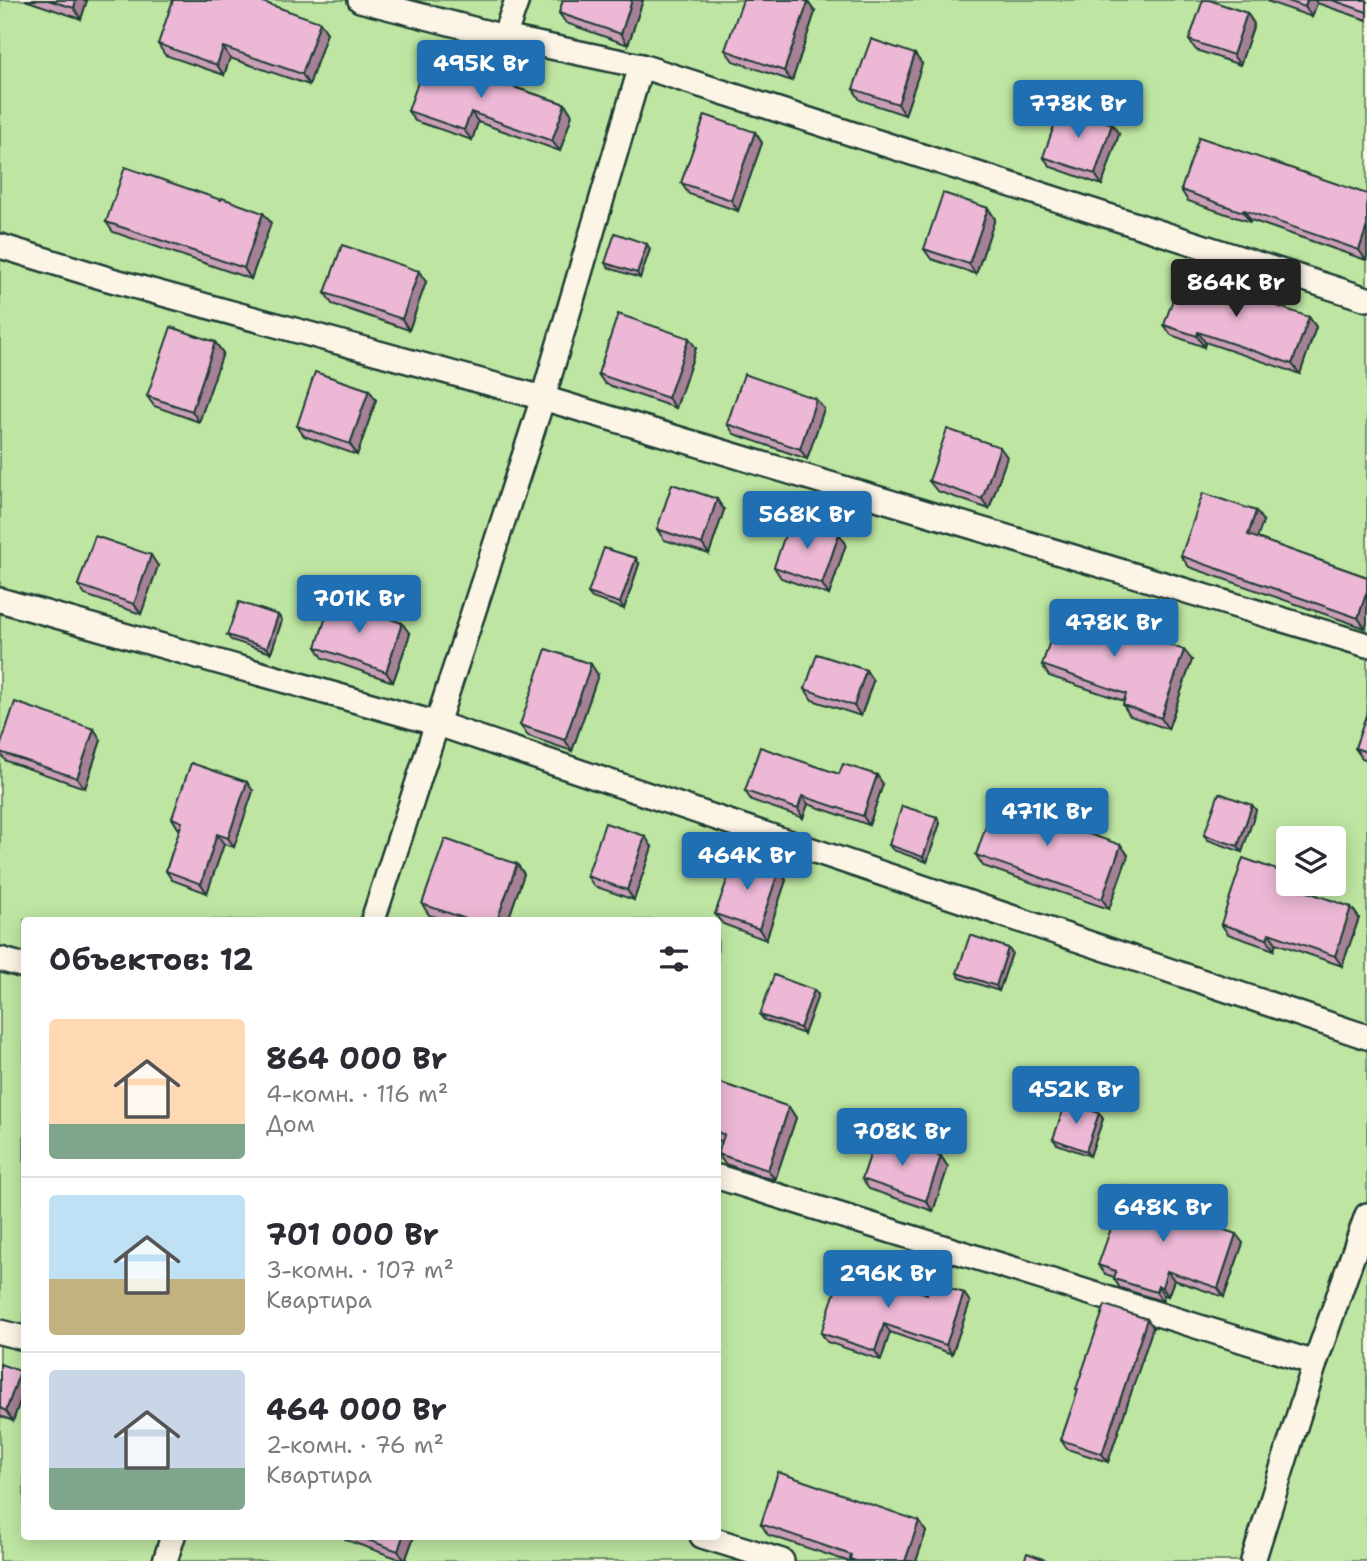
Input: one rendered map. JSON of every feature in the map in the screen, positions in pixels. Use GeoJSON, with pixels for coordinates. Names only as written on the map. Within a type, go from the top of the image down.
{"type":"FeatureCollection","features":[{"type":"Feature","properties":{"kind":"lane"},"geometry":{"type":"LineString","coordinates":[[360,0],[504,37],[641,66],[1367,299]]}},
{"type":"Feature","properties":{"kind":"lane"},"geometry":{"type":"LineString","coordinates":[[504,37],[517,0]]}},
{"type":"Feature","properties":{"kind":"lane"},"geometry":{"type":"LineString","coordinates":[[374,917],[543,398],[641,66]]}},
{"type":"Feature","properties":{"kind":"lane"},"geometry":{"type":"LineString","coordinates":[[0,246],[108,279],[543,398],[1367,645]]}},
{"type":"Feature","properties":{"kind":"lane"},"geometry":{"type":"LineString","coordinates":[[0,600],[438,724],[1367,1037]]}},
{"type":"Feature","properties":{"kind":"lane"},"geometry":{"type":"LineString","coordinates":[[0,958],[21,965]]}},
{"type":"Feature","properties":{"kind":"lane"},"geometry":{"type":"LineString","coordinates":[[721,1178],[1315,1363]]}},
{"type":"Feature","properties":{"kind":"lane"},"geometry":{"type":"LineString","coordinates":[[1253,1561],[1315,1363],[1367,1215]]}},
{"type":"Feature","properties":{"kind":"lane"},"geometry":{"type":"LineString","coordinates":[[0,1332],[21,1337]]}},
{"type":"Feature","properties":{"kind":"lane"},"geometry":{"type":"LineString","coordinates":[[164,1561],[172,1540]]}},
{"type":"Feature","properties":{"kind":"lane"},"geometry":{"type":"LineString","coordinates":[[715,1540],[782,1561]]}},
{"type":"Feature","properties":{"kind":"green space"},"geometry":{"type":"Polygon","coordinates":[[[0,0],[1367,0],[1367,1561],[0,1561],[0,0]]]}},
{"type":"Feature","properties":{"kind":"building"},"geometry":{"type":"Polygon","coordinates":[[[48,0],[76,0],[74,8],[48,0]]]}},
{"type":"Feature","properties":{"kind":"building"},"geometry":{"type":"Polygon","coordinates":[[[173,0],[257,0],[320,22],[302,74],[223,47],[217,65],[158,44],[173,0]]]}},
{"type":"Feature","properties":{"kind":"building"},"geometry":{"type":"Polygon","coordinates":[[[563,0],[632,0],[621,34],[559,13],[563,0]]]}},
{"type":"Feature","properties":{"kind":"building"},"geometry":{"type":"Polygon","coordinates":[[[743,0],[808,2],[784,71],[725,50],[743,0]]]}},
{"type":"Feature","properties":{"kind":"building"},"geometry":{"type":"Polygon","coordinates":[[[1203,0],[1247,13],[1233,55],[1189,40],[1203,0]]]}},
{"type":"Feature","properties":{"kind":"building"},"geometry":{"type":"Polygon","coordinates":[[[1285,0],[1307,0],[1305,7],[1285,0]]]}},
{"type":"Feature","properties":{"kind":"building"},"geometry":{"type":"Polygon","coordinates":[[[1332,0],[1367,0],[1367,12],[1332,0]]]}},
{"type":"Feature","properties":{"kind":"building"},"geometry":{"type":"Polygon","coordinates":[[[871,39],[915,54],[898,104],[853,89],[871,39]]]}},
{"type":"Feature","properties":{"kind":"building"},"geometry":{"type":"Polygon","coordinates":[[[428,54],[484,74],[483,77],[565,104],[552,141],[471,112],[464,130],[408,111],[428,54]]]}},
{"type":"Feature","properties":{"kind":"building"},"geometry":{"type":"Polygon","coordinates":[[[1061,106],[1112,124],[1095,174],[1043,157],[1061,106]]]}},
{"type":"Feature","properties":{"kind":"building"},"geometry":{"type":"Polygon","coordinates":[[[705,115],[755,132],[731,200],[681,183],[705,115]]]}},
{"type":"Feature","properties":{"kind":"building"},"geometry":{"type":"Polygon","coordinates":[[[1199,137],[1367,194],[1367,226],[1359,250],[1181,190],[1199,137]]]}},
{"type":"Feature","properties":{"kind":"building"},"geometry":{"type":"Polygon","coordinates":[[[125,167],[263,213],[244,268],[106,222],[125,167]]]}},
{"type":"Feature","properties":{"kind":"building"},"geometry":{"type":"Polygon","coordinates":[[[943,193],[988,208],[969,264],[924,249],[943,193]]]}},
{"type":"Feature","properties":{"kind":"building"},"geometry":{"type":"Polygon","coordinates":[[[615,233],[647,244],[637,273],[605,263],[615,233]]]}},
{"type":"Feature","properties":{"kind":"building"},"geometry":{"type":"Polygon","coordinates":[[[342,245],[419,271],[402,319],[325,293],[342,245]]]}},
{"type":"Feature","properties":{"kind":"building"},"geometry":{"type":"Polygon","coordinates":[[[1182,273],[1309,317],[1292,364],[1198,332],[1197,336],[1164,325],[1182,273]]]}},
{"type":"Feature","properties":{"kind":"building"},"geometry":{"type":"Polygon","coordinates":[[[618,314],[689,338],[668,398],[598,374],[618,314]]]}},
{"type":"Feature","properties":{"kind":"building"},"geometry":{"type":"Polygon","coordinates":[[[171,327],[215,342],[192,411],[147,396],[171,327]]]}},
{"type":"Feature","properties":{"kind":"building"},"geometry":{"type":"Polygon","coordinates":[[[315,372],[369,390],[350,444],[297,426],[315,372]]]}},
{"type":"Feature","properties":{"kind":"building"},"geometry":{"type":"Polygon","coordinates":[[[744,374],[816,399],[800,449],[727,424],[744,374]]]}},
{"type":"Feature","properties":{"kind":"building"},"geometry":{"type":"Polygon","coordinates":[[[947,429],[1000,447],[982,499],[929,481],[947,429]]]}},
{"type":"Feature","properties":{"kind":"building"},"geometry":{"type":"Polygon","coordinates":[[[672,484],[717,499],[702,544],[657,529],[672,484]]]}},
{"type":"Feature","properties":{"kind":"building"},"geometry":{"type":"Polygon","coordinates":[[[1203,493],[1256,511],[1248,535],[1367,577],[1367,591],[1358,618],[1181,556],[1203,493]]]}},
{"type":"Feature","properties":{"kind":"building"},"geometry":{"type":"Polygon","coordinates":[[[791,518],[839,534],[822,584],[774,567],[791,518]]]}},
{"type":"Feature","properties":{"kind":"building"},"geometry":{"type":"Polygon","coordinates":[[[95,536],[151,555],[134,604],[78,585],[95,536]]]}},
{"type":"Feature","properties":{"kind":"building"},"geometry":{"type":"Polygon","coordinates":[[[604,548],[636,558],[620,603],[588,593],[604,548]]]}},
{"type":"Feature","properties":{"kind":"building"},"geometry":{"type":"Polygon","coordinates":[[[332,599],[402,623],[386,672],[316,647],[332,599]]]}},
{"type":"Feature","properties":{"kind":"building"},"geometry":{"type":"Polygon","coordinates":[[[239,602],[278,615],[267,648],[227,635],[239,602]]]}},
{"type":"Feature","properties":{"kind":"building"},"geometry":{"type":"Polygon","coordinates":[[[1062,605],[1184,650],[1161,718],[1123,705],[1126,694],[1042,665],[1062,605]]]}},
{"type":"Feature","properties":{"kind":"building"},"geometry":{"type":"Polygon","coordinates":[[[546,649],[591,664],[565,740],[520,725],[546,649]]]}},
{"type":"Feature","properties":{"kind":"building"},"geometry":{"type":"Polygon","coordinates":[[[817,654],[866,670],[854,706],[805,689],[817,654]]]}},
{"type":"Feature","properties":{"kind":"building"},"geometry":{"type":"Polygon","coordinates":[[[15,702],[94,729],[77,778],[0,752],[15,702]]]}},
{"type":"Feature","properties":{"kind":"building"},"geometry":{"type":"Polygon","coordinates":[[[1367,713],[1367,752],[1355,748],[1367,713]]]}},
{"type":"Feature","properties":{"kind":"building"},"geometry":{"type":"Polygon","coordinates":[[[760,747],[839,774],[843,764],[877,775],[863,816],[802,796],[798,809],[745,791],[760,747]]]}},
{"type":"Feature","properties":{"kind":"building"},"geometry":{"type":"Polygon","coordinates":[[[191,763],[247,782],[228,838],[217,834],[201,884],[166,871],[182,822],[172,818],[191,763]]]}},
{"type":"Feature","properties":{"kind":"building"},"geometry":{"type":"Polygon","coordinates":[[[1219,793],[1252,805],[1238,846],[1204,835],[1219,793]]]}},
{"type":"Feature","properties":{"kind":"building"},"geometry":{"type":"Polygon","coordinates":[[[997,794],[1051,813],[1048,820],[1121,845],[1102,899],[976,855],[997,794]]]}},
{"type":"Feature","properties":{"kind":"building"},"geometry":{"type":"Polygon","coordinates":[[[902,806],[937,817],[923,857],[889,845],[902,806]]]}},
{"type":"Feature","properties":{"kind":"building"},"geometry":{"type":"Polygon","coordinates":[[[605,823],[645,836],[627,890],[587,876],[605,823]]]}},
{"type":"Feature","properties":{"kind":"building"},"geometry":{"type":"Polygon","coordinates":[[[445,839],[517,864],[498,917],[460,917],[422,904],[445,839]]]}},
{"type":"Feature","properties":{"kind":"building"},"geometry":{"type":"Polygon","coordinates":[[[736,855],[779,870],[759,929],[715,914],[736,855]]]}},
{"type":"Feature","properties":{"kind":"building"},"geometry":{"type":"Polygon","coordinates":[[[1243,858],[1276,870],[1276,896],[1319,896],[1351,907],[1335,956],[1269,933],[1267,939],[1221,924],[1243,858]]]}},
{"type":"Feature","properties":{"kind":"building"},"geometry":{"type":"Polygon","coordinates":[[[970,935],[1008,948],[996,986],[957,973],[970,935]]]}},
{"type":"Feature","properties":{"kind":"building"},"geometry":{"type":"Polygon","coordinates":[[[774,975],[814,990],[800,1028],[760,1015],[774,975]]]}},
{"type":"Feature","properties":{"kind":"building"},"geometry":{"type":"Polygon","coordinates":[[[721,1083],[789,1107],[768,1170],[721,1155],[724,1135],[721,1134],[721,1083]]]}},
{"type":"Feature","properties":{"kind":"building"},"geometry":{"type":"Polygon","coordinates":[[[1066,1102],[1099,1113],[1086,1151],[1053,1139],[1066,1102]]]}},
{"type":"Feature","properties":{"kind":"building"},"geometry":{"type":"Polygon","coordinates":[[[877,1135],[941,1156],[926,1201],[862,1179],[877,1135]]]}},
{"type":"Feature","properties":{"kind":"building"},"geometry":{"type":"Polygon","coordinates":[[[1126,1186],[1189,1208],[1186,1217],[1236,1234],[1218,1288],[1167,1271],[1162,1287],[1158,1286],[1156,1292],[1114,1279],[1116,1271],[1098,1265],[1126,1186]]]}},
{"type":"Feature","properties":{"kind":"building"},"geometry":{"type":"Polygon","coordinates":[[[844,1265],[927,1294],[931,1282],[964,1293],[946,1345],[884,1324],[875,1351],[821,1333],[844,1265]]]}},
{"type":"Feature","properties":{"kind":"building"},"geometry":{"type":"Polygon","coordinates":[[[1105,1305],[1147,1319],[1102,1454],[1061,1440],[1105,1305]]]}},
{"type":"Feature","properties":{"kind":"building"},"geometry":{"type":"Polygon","coordinates":[[[0,1364],[20,1371],[6,1411],[0,1408],[0,1364]]]}},
{"type":"Feature","properties":{"kind":"building"},"geometry":{"type":"Polygon","coordinates":[[[778,1472],[919,1521],[905,1561],[856,1561],[850,1559],[851,1555],[761,1524],[778,1472]]]}},
{"type":"Feature","properties":{"kind":"building"},"geometry":{"type":"Polygon","coordinates":[[[368,1540],[402,1540],[398,1551],[368,1540]]]}},
{"type":"Feature","properties":{"kind":"building"},"geometry":{"type":"Polygon","coordinates":[[[1027,1553],[1048,1561],[1024,1561],[1027,1553]]]}}]}
